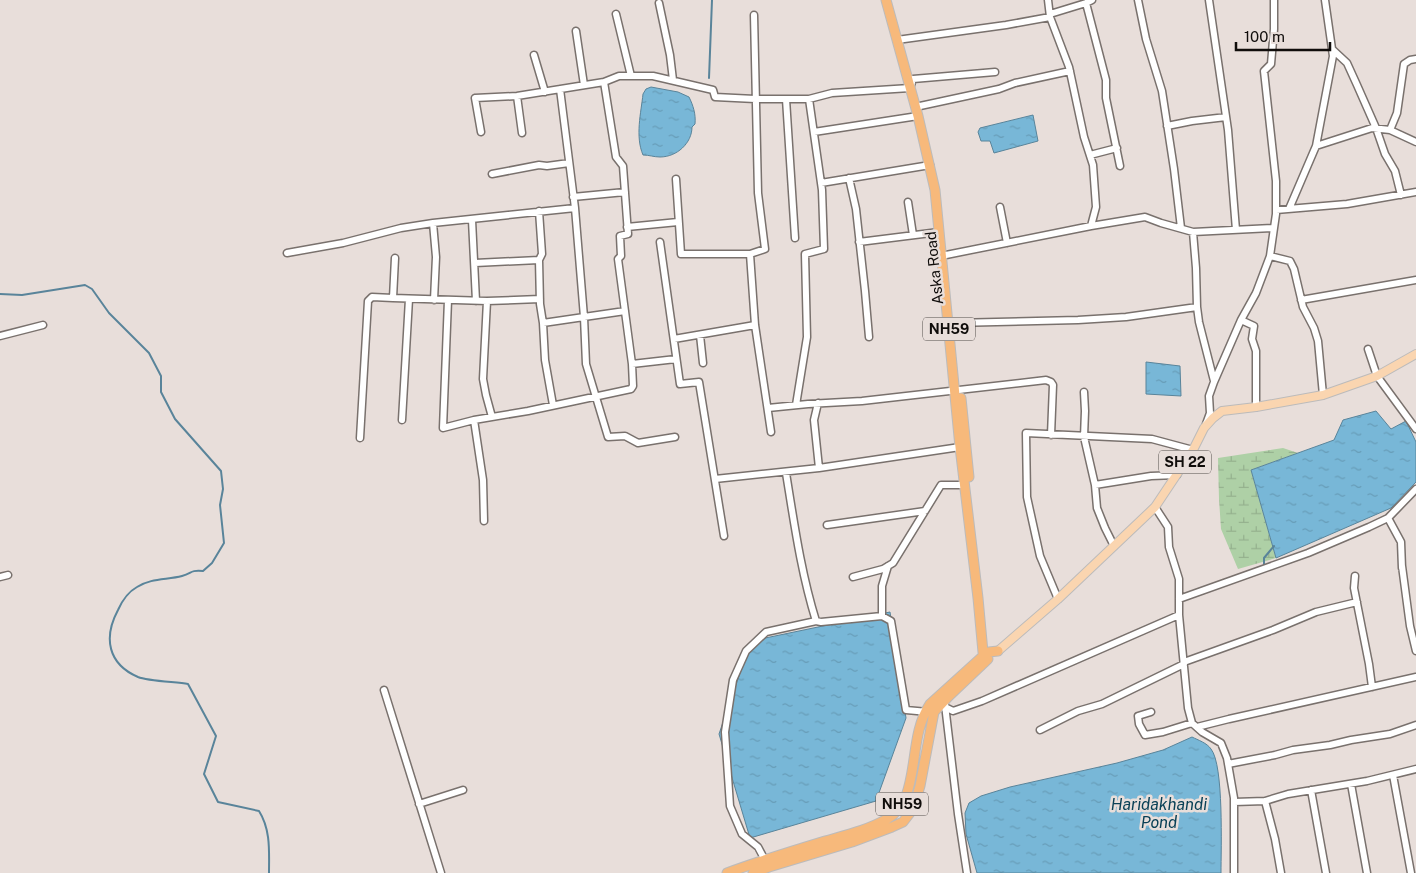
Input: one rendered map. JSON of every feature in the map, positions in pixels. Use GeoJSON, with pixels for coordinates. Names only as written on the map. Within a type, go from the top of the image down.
{"type":"FeatureCollection","features":[{"type":"Feature","properties":{"kind":"highway","name":"NH59"},"geometry":{"type":"LineString","coordinates":[[886,0],[899,40]]}},
{"type":"Feature","properties":{"kind":"highway","name":"Aska Road"},"geometry":{"type":"LineString","coordinates":[[891,0],[899,40],[920,106],[939,186],[958,389],[989,656]]}},
{"type":"Feature","properties":{"kind":"highway","name":"NH59"},"geometry":{"type":"LineString","coordinates":[[727,873],[767,863],[872,826],[896,813],[906,797],[918,734],[929,712],[930,704],[989,656],[964,484],[960,448],[958,389],[944,255],[939,232],[935,190],[912,83]]}},
{"type":"Feature","properties":{"kind":"highway"},"geometry":{"type":"LineString","coordinates":[[929,712],[944,704],[989,656]]}},
{"type":"Feature","properties":{"kind":"highway","name":"NH59"},"geometry":{"type":"LineString","coordinates":[[753,873],[767,863]]}},
{"type":"Feature","properties":{"kind":"main road","name":"SH 22"},"geometry":{"type":"LineString","coordinates":[[989,656],[1058,599],[1155,507],[1193,450],[1204,428],[1222,411],[1323,395],[1377,376],[1416,354]]}},
{"type":"Feature","properties":{"kind":"street"},"geometry":{"type":"LineString","coordinates":[[1048,0],[1050,16],[1070,71],[1084,137],[1093,165],[1096,207],[1091,226]]}},
{"type":"Feature","properties":{"kind":"street"},"geometry":{"type":"LineString","coordinates":[[1138,0],[1146,39],[1162,91],[1181,228]]}},
{"type":"Feature","properties":{"kind":"street"},"geometry":{"type":"LineString","coordinates":[[1209,0],[1226,117],[1236,230]]}},
{"type":"Feature","properties":{"kind":"street"},"geometry":{"type":"LineString","coordinates":[[1204,428],[1210,413],[1209,396],[1214,382],[1241,320],[1256,293],[1270,256],[1276,210],[1276,181],[1264,71],[1271,64],[1274,0]]}},
{"type":"Feature","properties":{"kind":"street"},"geometry":{"type":"LineString","coordinates":[[1289,209],[1316,146],[1334,56],[1325,0]]}},
{"type":"Feature","properties":{"kind":"street"},"geometry":{"type":"LineString","coordinates":[[899,40],[1006,25],[1050,16],[1089,2],[1106,80],[1106,98],[1120,166]]}},
{"type":"Feature","properties":{"kind":"street"},"geometry":{"type":"LineString","coordinates":[[658,3],[670,56],[673,80]]}},
{"type":"Feature","properties":{"kind":"street"},"geometry":{"type":"LineString","coordinates":[[616,14],[631,76]]}},
{"type":"Feature","properties":{"kind":"street"},"geometry":{"type":"LineString","coordinates":[[676,179],[681,254],[750,254],[765,249],[758,194],[754,15]]}},
{"type":"Feature","properties":{"kind":"street"},"geometry":{"type":"LineString","coordinates":[[576,31],[584,85]]}},
{"type":"Feature","properties":{"kind":"street"},"geometry":{"type":"LineString","coordinates":[[1333,50],[1347,63],[1376,128],[1384,154],[1395,171],[1401,195]]}},
{"type":"Feature","properties":{"kind":"street"},"geometry":{"type":"LineString","coordinates":[[534,55],[545,92]]}},
{"type":"Feature","properties":{"kind":"street"},"geometry":{"type":"LineString","coordinates":[[1390,130],[1397,113],[1404,64],[1416,59]]}},
{"type":"Feature","properties":{"kind":"street"},"geometry":{"type":"LineString","coordinates":[[920,106],[1070,71]]}},
{"type":"Feature","properties":{"kind":"street"},"geometry":{"type":"LineString","coordinates":[[481,132],[475,98],[517,96],[545,92],[604,82],[619,76],[653,76],[673,80],[713,90],[715,97],[809,99],[832,93],[995,72]]}},
{"type":"Feature","properties":{"kind":"street"},"geometry":{"type":"LineString","coordinates":[[448,300],[443,428],[474,420],[492,418],[631,389],[633,386],[632,364],[618,259],[621,256],[620,236],[628,234],[623,166],[616,157],[604,82]]}},
{"type":"Feature","properties":{"kind":"street"},"geometry":{"type":"LineString","coordinates":[[560,89],[573,197],[584,317],[586,364],[608,437],[625,436],[638,443],[675,437]]}},
{"type":"Feature","properties":{"kind":"street"},"geometry":{"type":"LineString","coordinates":[[517,96],[522,134]]}},
{"type":"Feature","properties":{"kind":"street"},"geometry":{"type":"LineString","coordinates":[[786,99],[795,238]]}},
{"type":"Feature","properties":{"kind":"street"},"geometry":{"type":"LineString","coordinates":[[796,405],[807,336],[804,254],[824,249],[821,183],[809,99]]}},
{"type":"Feature","properties":{"kind":"street"},"geometry":{"type":"LineString","coordinates":[[814,132],[918,116]]}},
{"type":"Feature","properties":{"kind":"street"},"geometry":{"type":"LineString","coordinates":[[1167,126],[1226,117]]}},
{"type":"Feature","properties":{"kind":"street"},"geometry":{"type":"LineString","coordinates":[[1316,146],[1372,128],[1390,130],[1416,142]]}},
{"type":"Feature","properties":{"kind":"street"},"geometry":{"type":"LineString","coordinates":[[1090,155],[1117,148]]}},
{"type":"Feature","properties":{"kind":"street"},"geometry":{"type":"LineString","coordinates":[[492,174],[539,165],[569,164]]}},
{"type":"Feature","properties":{"kind":"street"},"geometry":{"type":"LineString","coordinates":[[821,183],[930,165]]}},
{"type":"Feature","properties":{"kind":"street"},"geometry":{"type":"LineString","coordinates":[[849,178],[855,204],[869,338]]}},
{"type":"Feature","properties":{"kind":"street"},"geometry":{"type":"LineString","coordinates":[[573,197],[624,192]]}},
{"type":"Feature","properties":{"kind":"street"},"geometry":{"type":"LineString","coordinates":[[1276,210],[1347,204],[1416,192]]}},
{"type":"Feature","properties":{"kind":"street"},"geometry":{"type":"LineString","coordinates":[[908,202],[913,235]]}},
{"type":"Feature","properties":{"kind":"street"},"geometry":{"type":"LineString","coordinates":[[1000,206],[1006,243]]}},
{"type":"Feature","properties":{"kind":"street"},"geometry":{"type":"LineString","coordinates":[[287,253],[401,228],[574,208]]}},
{"type":"Feature","properties":{"kind":"street"},"geometry":{"type":"LineString","coordinates":[[540,211],[542,254],[539,260],[540,299],[545,360],[553,405]]}},
{"type":"Feature","properties":{"kind":"street"},"geometry":{"type":"LineString","coordinates":[[944,255],[1145,217],[1193,232],[1274,228]]}},
{"type":"Feature","properties":{"kind":"street"},"geometry":{"type":"LineString","coordinates":[[472,220],[476,300]]}},
{"type":"Feature","properties":{"kind":"street"},"geometry":{"type":"LineString","coordinates":[[627,227],[678,222]]}},
{"type":"Feature","properties":{"kind":"street"},"geometry":{"type":"LineString","coordinates":[[433,223],[436,257],[434,300]]}},
{"type":"Feature","properties":{"kind":"street"},"geometry":{"type":"LineString","coordinates":[[859,242],[939,232]]}},
{"type":"Feature","properties":{"kind":"street"},"geometry":{"type":"LineString","coordinates":[[1193,232],[1199,322],[1214,382]]}},
{"type":"Feature","properties":{"kind":"street"},"geometry":{"type":"LineString","coordinates":[[660,242],[680,384],[699,382],[724,536]]}},
{"type":"Feature","properties":{"kind":"street"},"geometry":{"type":"LineString","coordinates":[[750,254],[755,325],[771,432]]}},
{"type":"Feature","properties":{"kind":"street"},"geometry":{"type":"LineString","coordinates":[[1270,256],[1290,262],[1294,269],[1303,307],[1314,328],[1318,341],[1323,395]]}},
{"type":"Feature","properties":{"kind":"street"},"geometry":{"type":"LineString","coordinates":[[393,298],[395,258]]}},
{"type":"Feature","properties":{"kind":"street"},"geometry":{"type":"LineString","coordinates":[[475,263],[539,260]]}},
{"type":"Feature","properties":{"kind":"street"},"geometry":{"type":"LineString","coordinates":[[1301,300],[1416,280]]}},
{"type":"Feature","properties":{"kind":"street"},"geometry":{"type":"LineString","coordinates":[[360,438],[368,301],[372,297],[487,301],[540,299]]}},
{"type":"Feature","properties":{"kind":"street"},"geometry":{"type":"LineString","coordinates":[[402,420],[409,299]]}},
{"type":"Feature","properties":{"kind":"street"},"geometry":{"type":"LineString","coordinates":[[487,301],[483,379],[492,418]]}},
{"type":"Feature","properties":{"kind":"street"},"geometry":{"type":"LineString","coordinates":[[953,323],[1126,317],[1197,306]]}},
{"type":"Feature","properties":{"kind":"street"},"geometry":{"type":"LineString","coordinates":[[543,323],[625,312]]}},
{"type":"Feature","properties":{"kind":"street"},"geometry":{"type":"LineString","coordinates":[[1241,320],[1254,326],[1252,339],[1256,351],[1256,407]]}},
{"type":"Feature","properties":{"kind":"street"},"geometry":{"type":"LineString","coordinates":[[0,336],[43,325]]}},
{"type":"Feature","properties":{"kind":"street"},"geometry":{"type":"LineString","coordinates":[[674,339],[755,325]]}},
{"type":"Feature","properties":{"kind":"street"},"geometry":{"type":"LineString","coordinates":[[700,335],[703,363]]}},
{"type":"Feature","properties":{"kind":"street"},"geometry":{"type":"LineString","coordinates":[[1368,349],[1377,376],[1416,429]]}},
{"type":"Feature","properties":{"kind":"street"},"geometry":{"type":"LineString","coordinates":[[632,364],[676,359]]}},
{"type":"Feature","properties":{"kind":"street"},"geometry":{"type":"LineString","coordinates":[[768,408],[862,401],[1046,380],[1053,385],[1051,434]]}},
{"type":"Feature","properties":{"kind":"street"},"geometry":{"type":"LineString","coordinates":[[1084,392],[1084,436],[1095,486],[1097,508],[1114,546]]}},
{"type":"Feature","properties":{"kind":"street"},"geometry":{"type":"LineString","coordinates":[[818,403],[814,420],[820,468]]}},
{"type":"Feature","properties":{"kind":"street"},"geometry":{"type":"LineString","coordinates":[[474,420],[483,480],[484,521]]}},
{"type":"Feature","properties":{"kind":"street"},"geometry":{"type":"LineString","coordinates":[[1058,599],[1040,556],[1026,498],[1026,432],[1152,439],[1193,450]]}},
{"type":"Feature","properties":{"kind":"street"},"geometry":{"type":"LineString","coordinates":[[715,479],[786,473],[960,448]]}},
{"type":"Feature","properties":{"kind":"street"},"geometry":{"type":"LineString","coordinates":[[786,473],[809,600],[816,621]]}},
{"type":"Feature","properties":{"kind":"street"},"geometry":{"type":"LineString","coordinates":[[1095,486],[1151,476],[1177,475]]}},
{"type":"Feature","properties":{"kind":"street"},"geometry":{"type":"LineString","coordinates":[[853,577],[893,563],[941,485],[964,484]]}},
{"type":"Feature","properties":{"kind":"street"},"geometry":{"type":"LineString","coordinates":[[1179,599],[1308,553],[1388,518],[1416,489]]}},
{"type":"Feature","properties":{"kind":"street"},"geometry":{"type":"LineString","coordinates":[[1155,507],[1168,527],[1169,547],[1179,579],[1179,615],[1188,708],[1195,725],[1221,743],[1227,758],[1234,802],[1234,873]]}},
{"type":"Feature","properties":{"kind":"street"},"geometry":{"type":"LineString","coordinates":[[827,525],[925,510]]}},
{"type":"Feature","properties":{"kind":"street"},"geometry":{"type":"LineString","coordinates":[[1388,518],[1401,542],[1402,567],[1410,626],[1416,651]]}},
{"type":"Feature","properties":{"kind":"street"},"geometry":{"type":"LineString","coordinates":[[882,616],[882,586],[888,566]]}},
{"type":"Feature","properties":{"kind":"street"},"geometry":{"type":"LineString","coordinates":[[0,577],[8,575]]}},
{"type":"Feature","properties":{"kind":"street"},"geometry":{"type":"LineString","coordinates":[[1355,576],[1354,588],[1372,688]]}},
{"type":"Feature","properties":{"kind":"street"},"geometry":{"type":"LineString","coordinates":[[1040,730],[1078,710],[1102,704],[1184,663],[1316,612],[1357,602]]}},
{"type":"Feature","properties":{"kind":"street"},"geometry":{"type":"LineString","coordinates":[[944,704],[953,711],[982,701],[1179,615]]}},
{"type":"Feature","properties":{"kind":"street"},"geometry":{"type":"LineString","coordinates":[[767,863],[758,847],[742,834],[730,806],[725,732],[732,680],[746,651],[766,632],[816,621],[882,616],[891,621],[906,710],[929,712]]}},
{"type":"Feature","properties":{"kind":"street"},"geometry":{"type":"LineString","coordinates":[[1151,712],[1138,716],[1139,724],[1145,735],[1229,719],[1416,677]]}},
{"type":"Feature","properties":{"kind":"street"},"geometry":{"type":"LineString","coordinates":[[384,690],[441,873]]}},
{"type":"Feature","properties":{"kind":"street"},"geometry":{"type":"LineString","coordinates":[[944,704],[967,873]]}},
{"type":"Feature","properties":{"kind":"street"},"geometry":{"type":"LineString","coordinates":[[1228,764],[1293,750],[1390,734],[1416,725]]}},
{"type":"Feature","properties":{"kind":"street"},"geometry":{"type":"LineString","coordinates":[[1234,802],[1265,801],[1288,794],[1351,784],[1416,769]]}},
{"type":"Feature","properties":{"kind":"street"},"geometry":{"type":"LineString","coordinates":[[1393,775],[1411,873]]}},
{"type":"Feature","properties":{"kind":"street"},"geometry":{"type":"LineString","coordinates":[[1351,784],[1367,873]]}},
{"type":"Feature","properties":{"kind":"street"},"geometry":{"type":"LineString","coordinates":[[420,804],[463,790]]}},
{"type":"Feature","properties":{"kind":"street"},"geometry":{"type":"LineString","coordinates":[[1311,790],[1326,873]]}},
{"type":"Feature","properties":{"kind":"street"},"geometry":{"type":"LineString","coordinates":[[1265,801],[1281,873]]}},
{"type":"Feature","properties":{"kind":"green space"},"geometry":{"type":"Polygon","coordinates":[[[1283,448],[1298,453],[1251,470],[1276,558],[1238,569],[1221,529],[1218,458],[1283,448]]]}},
{"type":"Feature","properties":{"kind":"water"},"geometry":{"type":"Polygon","coordinates":[[[651,87],[678,92],[689,97],[694,110],[695,124],[692,127],[689,138],[678,152],[672,155],[658,157],[643,155],[639,140],[639,125],[643,94],[646,89],[651,87]]]}},
{"type":"Feature","properties":{"kind":"water"},"geometry":{"type":"Polygon","coordinates":[[[1033,115],[1038,141],[994,153],[990,141],[981,141],[978,132],[980,128],[1033,115]]]}},
{"type":"Feature","properties":{"kind":"water"},"geometry":{"type":"Polygon","coordinates":[[[1146,362],[1180,366],[1181,396],[1146,394],[1146,362]]]}},
{"type":"Feature","properties":{"kind":"water"},"geometry":{"type":"Polygon","coordinates":[[[1376,411],[1391,429],[1406,421],[1416,442],[1416,482],[1391,508],[1276,558],[1251,470],[1334,440],[1343,420],[1376,411]]]}},
{"type":"Feature","properties":{"kind":"water"},"geometry":{"type":"Polygon","coordinates":[[[890,612],[906,718],[876,801],[750,838],[719,734],[751,641],[890,612]]]}},
{"type":"Feature","properties":{"kind":"water","name":"Haridakhandi Pond"},"geometry":{"type":"Polygon","coordinates":[[[1192,737],[1211,749],[1218,772],[1221,808],[1221,873],[977,873],[966,834],[965,813],[969,803],[981,796],[1010,787],[1117,763],[1163,750],[1192,737]]]}},
{"type":"Feature","properties":{"kind":"waterway"},"geometry":{"type":"LineString","coordinates":[[709,78],[712,0]]}},
{"type":"Feature","properties":{"kind":"waterway"},"geometry":{"type":"LineString","coordinates":[[0,294],[22,295],[85,285],[92,289],[109,313],[149,353],[161,376],[161,392],[175,419],[221,471],[223,489],[220,505],[224,543],[212,563],[203,571],[193,571],[182,576],[148,582],[134,589],[121,603],[113,620],[110,640],[111,649],[120,665],[138,677],[188,684],[216,736],[204,774],[218,802],[259,811],[266,826],[269,849],[269,873]]}},
{"type":"Feature","properties":{"kind":"waterway"},"geometry":{"type":"LineString","coordinates":[[1264,566],[1264,558],[1274,546]]}}]}
